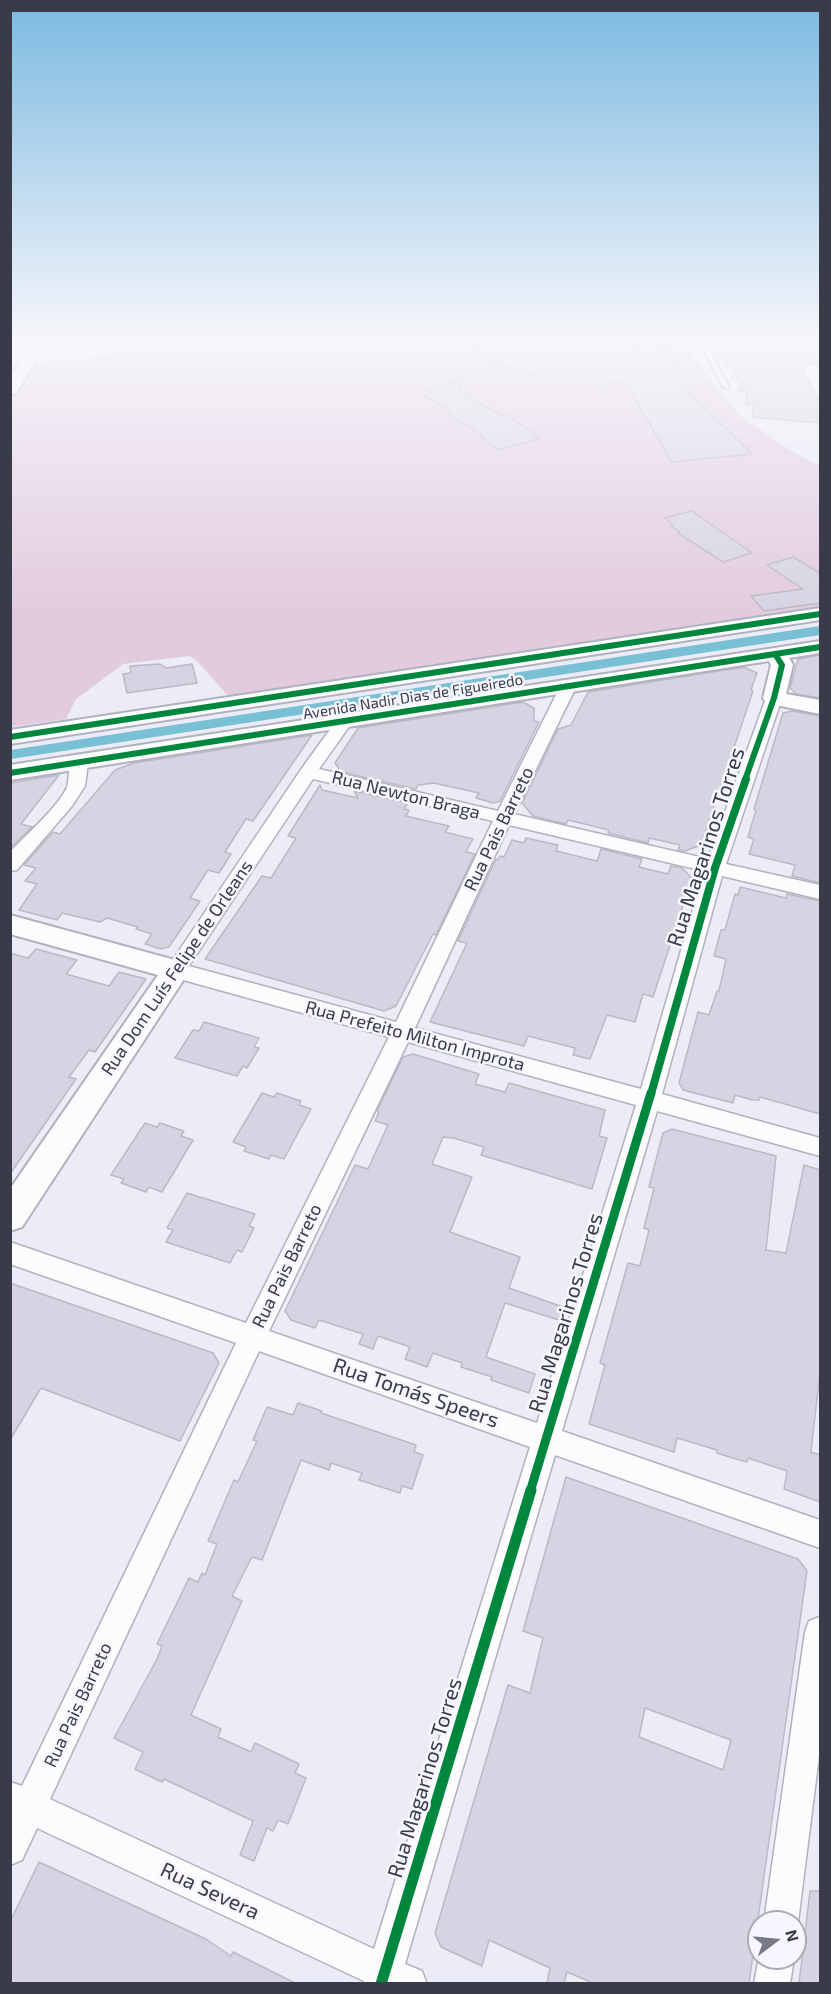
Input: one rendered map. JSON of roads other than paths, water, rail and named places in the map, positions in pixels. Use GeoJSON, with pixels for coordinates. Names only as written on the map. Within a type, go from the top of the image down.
{"type":"FeatureCollection","features":[{"type":"Feature","properties":{"kind":"main road","name":"Avenida Nadir Dias de Figueiredo"},"geometry":{"type":"LineString","coordinates":[[10,737],[820,614]]}},
{"type":"Feature","properties":{"kind":"main road","name":"Avenida Nadir Dias de Figueiredo"},"geometry":{"type":"LineString","coordinates":[[10,773],[820,647]]}},
{"type":"Feature","properties":{"kind":"main road","name":"Rua Magarinos Torres"},"geometry":{"type":"LineString","coordinates":[[774,698],[782,665],[775,654]]}},
{"type":"Feature","properties":{"kind":"main road"},"geometry":{"type":"LineString","coordinates":[[774,698],[820,707]]}},
{"type":"Feature","properties":{"kind":"main road","name":"Rua Prefeito Milton Improta"},"geometry":{"type":"LineString","coordinates":[[10,924],[176,970]]}},
{"type":"Feature","properties":{"kind":"main road","name":"Rua Dom Luís Felipe de Orleans"},"geometry":{"type":"LineString","coordinates":[[10,1217],[176,970]]}},
{"type":"Feature","properties":{"kind":"street","name":"Rua Pais Barreto"},"geometry":{"type":"LineString","coordinates":[[10,1848],[20,1803],[402,1033],[502,819],[568,687]]}},
{"type":"Feature","properties":{"kind":"street","name":"Rua Magarinos Torres"},"geometry":{"type":"LineString","coordinates":[[391,1980],[546,1438],[649,1100],[715,868],[774,698]]}},
{"type":"Feature","properties":{"kind":"street","name":"Rua Dom Luís Felipe de Orleans"},"geometry":{"type":"LineString","coordinates":[[176,970],[308,772],[345,721]]}},
{"type":"Feature","properties":{"kind":"street"},"geometry":{"type":"LineString","coordinates":[[10,865],[66,802],[76,786],[79,763]]}},
{"type":"Feature","properties":{"kind":"street","name":"Rua Newton Braga"},"geometry":{"type":"LineString","coordinates":[[308,772],[820,892]]}},
{"type":"Feature","properties":{"kind":"street","name":"Rua Prefeito Milton Improta"},"geometry":{"type":"LineString","coordinates":[[176,970],[820,1147]]}},
{"type":"Feature","properties":{"kind":"street","name":"Rua Tomás Speers"},"geometry":{"type":"LineString","coordinates":[[10,1253],[820,1534]]}},
{"type":"Feature","properties":{"kind":"street"},"geometry":{"type":"LineString","coordinates":[[783,1910],[820,1632]]}},
{"type":"Feature","properties":{"kind":"street","name":"Rua Severa"},"geometry":{"type":"LineString","coordinates":[[20,1803],[391,1980]]}},
{"type":"Feature","properties":{"kind":"water"},"geometry":{"type":"Polygon","coordinates":[[[820,626],[820,635],[11,759],[11,750],[820,626]]]}}]}
